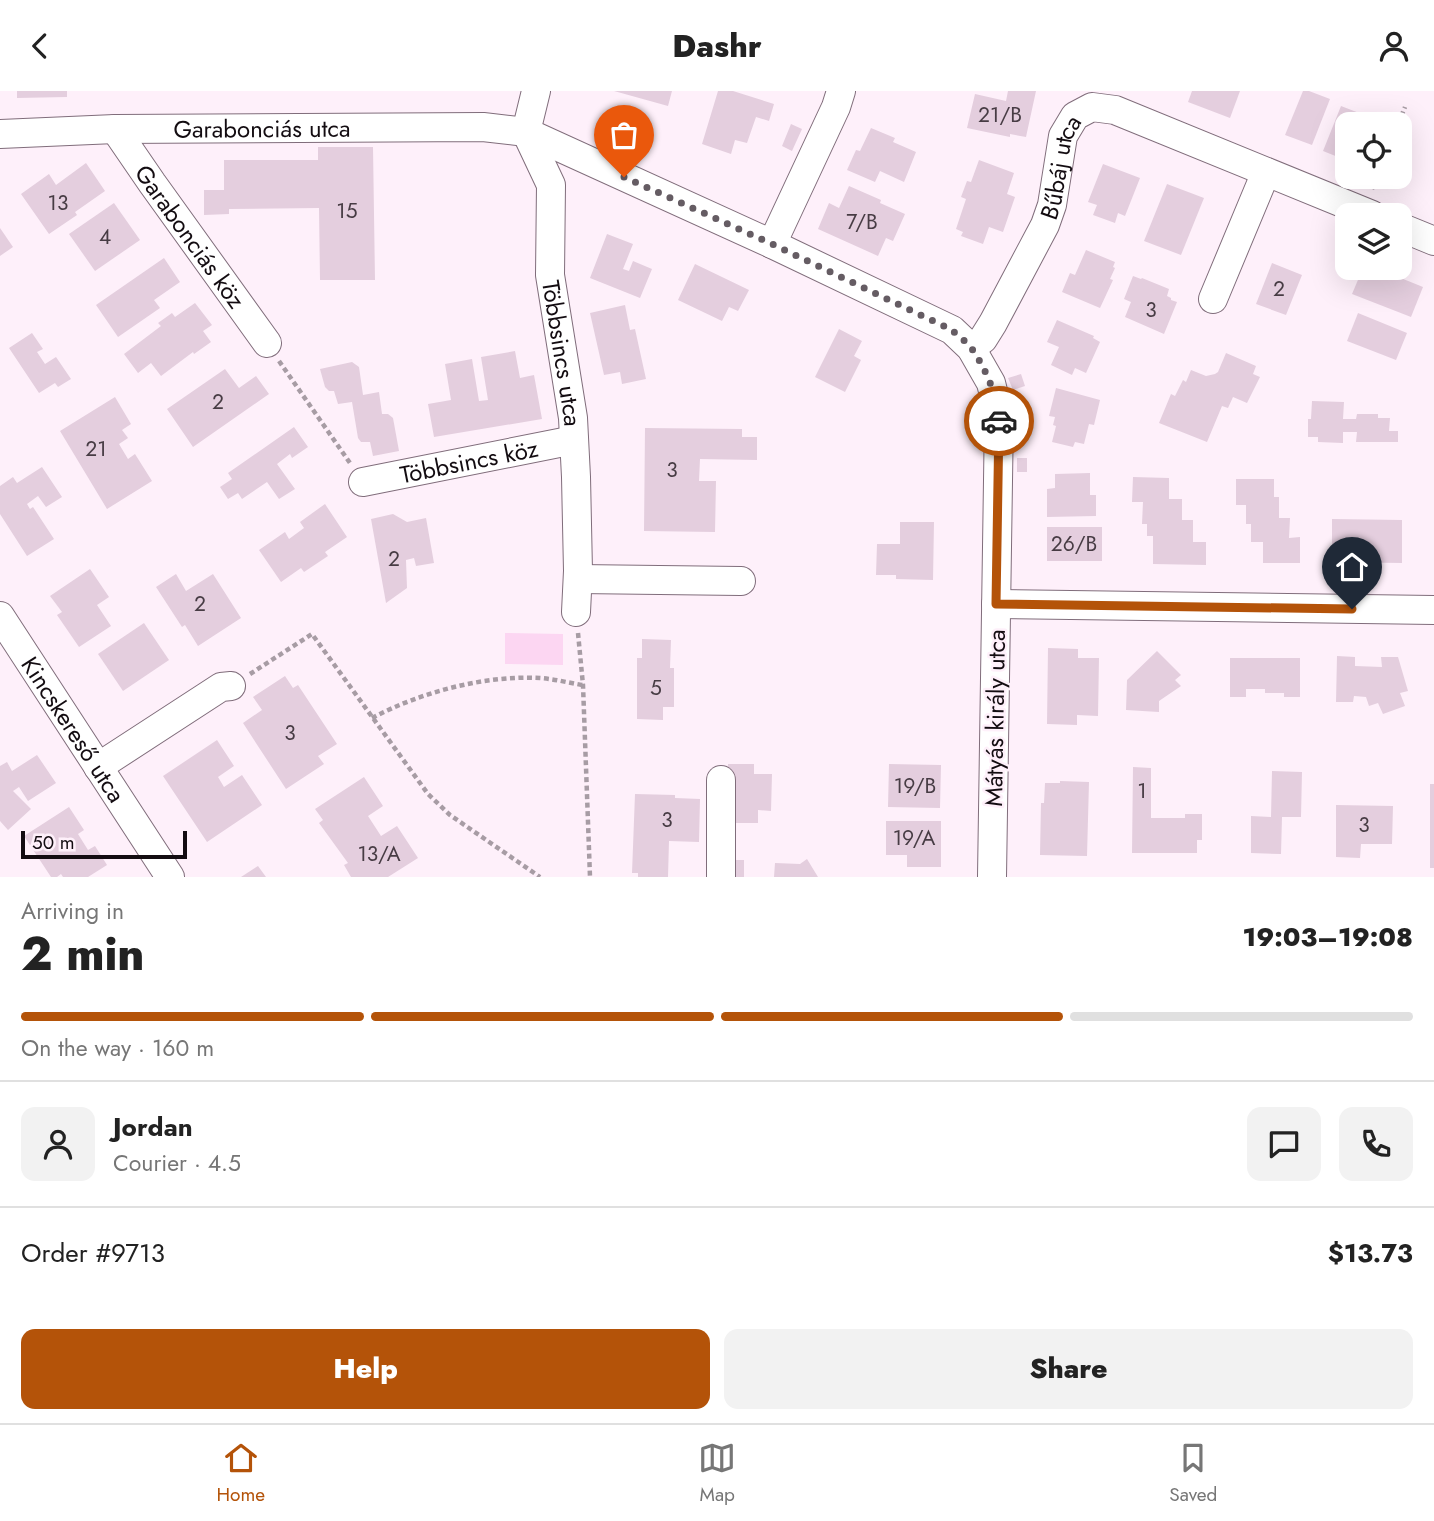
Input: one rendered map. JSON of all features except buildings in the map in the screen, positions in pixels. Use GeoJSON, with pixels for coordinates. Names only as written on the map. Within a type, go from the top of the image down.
{"type":"FeatureCollection","features":[{"type":"Feature","properties":{"kind":"street"},"geometry":{"type":"LineString","coordinates":[[526,132],[536,91]]}},
{"type":"Feature","properties":{"kind":"street"},"geometry":{"type":"LineString","coordinates":[[772,244],[841,91]]}},
{"type":"Feature","properties":{"kind":"street","name":"Bűbáj utca"},"geometry":{"type":"LineString","coordinates":[[971,348],[983,339],[993,323],[1045,225],[1052,205],[1063,136],[1075,116],[1092,107],[1115,110],[1342,203]]}},
{"type":"Feature","properties":{"kind":"street","name":"Garabonciás utca"},"geometry":{"type":"LineString","coordinates":[[0,134],[115,129],[483,127],[526,132]]}},
{"type":"Feature","properties":{"kind":"street","name":"Garabonciás köz"},"geometry":{"type":"LineString","coordinates":[[115,129],[158,180],[267,335]]}},
{"type":"Feature","properties":{"kind":"street","name":"Mátyás király utca"},"geometry":{"type":"LineString","coordinates":[[526,132],[772,244],[952,330],[971,348],[991,383],[999,415],[992,877]]}},
{"type":"Feature","properties":{"kind":"street","name":"Többsincs utca"},"geometry":{"type":"LineString","coordinates":[[526,132],[551,185],[550,275],[573,418],[578,579],[576,612]]}},
{"type":"Feature","properties":{"kind":"street"},"geometry":{"type":"LineString","coordinates":[[1213,299],[1266,172]]}},
{"type":"Feature","properties":{"kind":"street"},"geometry":{"type":"LineString","coordinates":[[1412,232],[1434,241]]}},
{"type":"Feature","properties":{"kind":"street","name":"Többsincs köz"},"geometry":{"type":"LineString","coordinates":[[363,482],[574,440]]}},
{"type":"Feature","properties":{"kind":"street"},"geometry":{"type":"LineString","coordinates":[[578,579],[741,581]]}},
{"type":"Feature","properties":{"kind":"street"},"geometry":{"type":"LineString","coordinates":[[996,604],[1434,610]]}},
{"type":"Feature","properties":{"kind":"street","name":"Kincskereső utca"},"geometry":{"type":"LineString","coordinates":[[0,616],[170,877]]}},
{"type":"Feature","properties":{"kind":"street"},"geometry":{"type":"LineString","coordinates":[[98,767],[221,687],[231,686]]}},
{"type":"Feature","properties":{"kind":"street"},"geometry":{"type":"LineString","coordinates":[[721,779],[721,877]]}},
{"type":"Feature","properties":{"kind":"path"},"geometry":{"type":"LineString","coordinates":[[1403,112],[1405,107]]}},
{"type":"Feature","properties":{"kind":"path"},"geometry":{"type":"LineString","coordinates":[[267,335],[363,482]]}},
{"type":"Feature","properties":{"kind":"path"},"geometry":{"type":"LineString","coordinates":[[576,612],[583,685],[590,877]]}},
{"type":"Feature","properties":{"kind":"path"},"geometry":{"type":"LineString","coordinates":[[231,686],[312,634],[428,794],[450,815],[541,877]]}},
{"type":"Feature","properties":{"kind":"path"},"geometry":{"type":"LineString","coordinates":[[372,718],[395,706],[436,691],[500,679],[541,678],[583,685]]}},
{"type":"Feature","properties":{"kind":"shaded area"},"geometry":{"type":"Polygon","coordinates":[[[505,633],[563,634],[563,665],[505,664],[505,633]]]}},
{"type":"Feature","properties":{"kind":"way so far"},"geometry":{"type":"LineString","coordinates":[[624,177],[952,330],[971,348],[991,383],[999,421]]}},
{"type":"Feature","properties":{"kind":"route"},"geometry":{"type":"LineString","coordinates":[[999,421],[996,604],[1352,609]]}}]}
